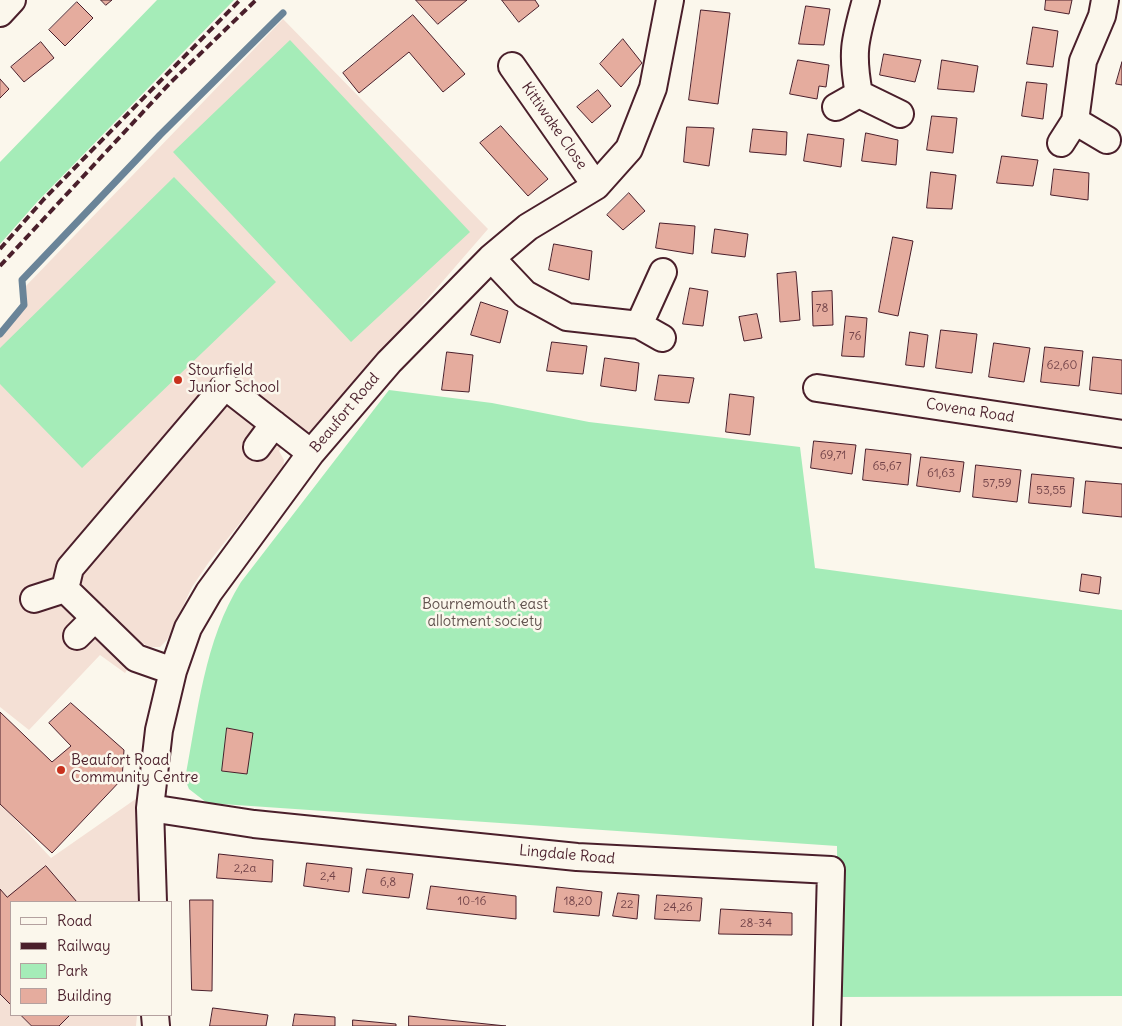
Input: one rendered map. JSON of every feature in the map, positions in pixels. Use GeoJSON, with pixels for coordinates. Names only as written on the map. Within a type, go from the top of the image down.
{"type":"FeatureCollection","features":[{"type":"Feature","properties":{"kind":"street"},"geometry":{"type":"LineString","coordinates":[[0,13],[12,0]]}},
{"type":"Feature","properties":{"kind":"street","name":"Beaufort Road"},"geometry":{"type":"LineString","coordinates":[[153,901],[150,808],[159,730],[173,671],[188,628],[209,592],[311,453],[389,362],[491,258],[528,227],[596,186],[629,149],[653,88],[670,0]]}},
{"type":"Feature","properties":{"kind":"street"},"geometry":{"type":"LineString","coordinates":[[858,94],[853,64],[854,41],[866,0]]}},
{"type":"Feature","properties":{"kind":"street"},"geometry":{"type":"LineString","coordinates":[[1061,143],[1075,121],[1083,61],[1102,16],[1105,0]]}},
{"type":"Feature","properties":{"kind":"street","name":"Kittiwake Close"},"geometry":{"type":"LineString","coordinates":[[512,66],[596,186]]}},
{"type":"Feature","properties":{"kind":"street"},"geometry":{"type":"LineString","coordinates":[[836,107],[858,94]]}},
{"type":"Feature","properties":{"kind":"street"},"geometry":{"type":"LineString","coordinates":[[858,94],[900,114]]}},
{"type":"Feature","properties":{"kind":"street"},"geometry":{"type":"LineString","coordinates":[[1075,121],[1107,140]]}},
{"type":"Feature","properties":{"kind":"street"},"geometry":{"type":"LineString","coordinates":[[491,258],[525,294],[566,317],[639,325],[662,338]]}},
{"type":"Feature","properties":{"kind":"street"},"geometry":{"type":"LineString","coordinates":[[639,325],[664,272]]}},
{"type":"Feature","properties":{"kind":"street"},"geometry":{"type":"LineString","coordinates":[[173,671],[136,658],[86,627],[65,589],[70,568],[226,386],[311,453]]}},
{"type":"Feature","properties":{"kind":"street","name":"Covena Road"},"geometry":{"type":"LineString","coordinates":[[817,388],[1122,434]]}},
{"type":"Feature","properties":{"kind":"street"},"geometry":{"type":"LineString","coordinates":[[256,447],[274,424]]}},
{"type":"Feature","properties":{"kind":"street"},"geometry":{"type":"LineString","coordinates":[[34,599],[65,589]]}},
{"type":"Feature","properties":{"kind":"street","name":"Lingdale Road"},"geometry":{"type":"LineString","coordinates":[[150,808],[254,824],[577,857],[831,870],[827,1026]]}},
{"type":"Feature","properties":{"kind":"shaded area","name":"Stourfield Junior School"},"geometry":{"type":"Polygon","coordinates":[[[283,19],[488,229],[312,432],[296,430],[279,451],[284,460],[283,469],[209,562],[192,587],[167,640],[160,647],[150,647],[144,644],[125,673],[100,655],[29,730],[0,707],[0,336],[18,315],[24,288],[283,19]]]}},
{"type":"Feature","properties":{"kind":"shaded area"},"geometry":{"type":"Polygon","coordinates":[[[140,796],[142,901],[10,901],[10,1016],[137,1016],[136,1026],[0,1026],[0,803],[51,858],[140,796]]]}},
{"type":"Feature","properties":{"kind":"green space"},"geometry":{"type":"Polygon","coordinates":[[[157,0],[234,0],[37,202],[0,244],[0,162],[157,0]]]}},
{"type":"Feature","properties":{"kind":"green space"},"geometry":{"type":"Polygon","coordinates":[[[290,40],[470,232],[351,342],[173,152],[290,40]]]}},
{"type":"Feature","properties":{"kind":"green space"},"geometry":{"type":"Polygon","coordinates":[[[174,177],[276,282],[82,468],[0,384],[0,348],[174,177]]]}},
{"type":"Feature","properties":{"kind":"green space","name":"Bournemouth east allotment society"},"geometry":{"type":"Polygon","coordinates":[[[389,390],[492,403],[589,422],[800,447],[815,568],[1122,610],[1122,996],[838,997],[837,846],[207,803],[189,789],[185,779],[204,678],[218,628],[229,605],[241,582],[389,390]]]}},
{"type":"Feature","properties":{"kind":"building"},"geometry":{"type":"Polygon","coordinates":[[[101,0],[112,0],[106,5],[101,0]]]}},
{"type":"Feature","properties":{"kind":"building"},"geometry":{"type":"Polygon","coordinates":[[[416,0],[467,0],[438,24],[416,0]]]}},
{"type":"Feature","properties":{"kind":"building"},"geometry":{"type":"Polygon","coordinates":[[[502,0],[535,0],[539,6],[519,22],[502,0]]]}},
{"type":"Feature","properties":{"kind":"building"},"geometry":{"type":"Polygon","coordinates":[[[1046,0],[1072,0],[1069,14],[1045,10],[1046,0]]]}},
{"type":"Feature","properties":{"kind":"building"},"geometry":{"type":"Polygon","coordinates":[[[77,2],[93,18],[65,46],[49,30],[77,2]]]}},
{"type":"Feature","properties":{"kind":"building"},"geometry":{"type":"Polygon","coordinates":[[[806,6],[830,9],[824,45],[799,44],[806,6]]]}},
{"type":"Feature","properties":{"kind":"building"},"geometry":{"type":"Polygon","coordinates":[[[701,10],[730,13],[718,104],[689,100],[701,10]]]}},
{"type":"Feature","properties":{"kind":"building"},"geometry":{"type":"Polygon","coordinates":[[[413,15],[465,74],[443,92],[409,52],[359,93],[343,73],[413,15]]]}},
{"type":"Feature","properties":{"kind":"building"},"geometry":{"type":"Polygon","coordinates":[[[1033,27],[1058,31],[1053,67],[1027,64],[1033,27]]]}},
{"type":"Feature","properties":{"kind":"building"},"geometry":{"type":"Polygon","coordinates":[[[623,39],[642,63],[621,87],[600,64],[623,39]]]}},
{"type":"Feature","properties":{"kind":"building"},"geometry":{"type":"Polygon","coordinates":[[[41,42],[54,58],[24,82],[11,67],[41,42]]]}},
{"type":"Feature","properties":{"kind":"building"},"geometry":{"type":"Polygon","coordinates":[[[884,54],[921,60],[915,82],[880,75],[884,54]]]}},
{"type":"Feature","properties":{"kind":"building"},"geometry":{"type":"Polygon","coordinates":[[[798,60],[829,65],[826,87],[819,86],[817,99],[790,94],[798,60]]]}},
{"type":"Feature","properties":{"kind":"building"},"geometry":{"type":"Polygon","coordinates":[[[942,60],[978,66],[974,92],[938,89],[942,60]]]}},
{"type":"Feature","properties":{"kind":"building"},"geometry":{"type":"Polygon","coordinates":[[[1122,62],[1122,85],[1116,84],[1122,62]]]}},
{"type":"Feature","properties":{"kind":"building"},"geometry":{"type":"Polygon","coordinates":[[[0,79],[9,89],[0,98],[0,79]]]}},
{"type":"Feature","properties":{"kind":"building"},"geometry":{"type":"Polygon","coordinates":[[[1027,82],[1047,84],[1043,119],[1022,116],[1027,82]]]}},
{"type":"Feature","properties":{"kind":"building"},"geometry":{"type":"Polygon","coordinates":[[[598,90],[611,106],[592,123],[577,107],[598,90]]]}},
{"type":"Feature","properties":{"kind":"building"},"geometry":{"type":"Polygon","coordinates":[[[932,116],[957,118],[953,153],[927,150],[932,116]]]}},
{"type":"Feature","properties":{"kind":"building"},"geometry":{"type":"Polygon","coordinates":[[[501,126],[548,179],[528,196],[480,143],[501,126]]]}},
{"type":"Feature","properties":{"kind":"building"},"geometry":{"type":"Polygon","coordinates":[[[687,127],[714,128],[709,166],[684,162],[687,127]]]}},
{"type":"Feature","properties":{"kind":"building"},"geometry":{"type":"Polygon","coordinates":[[[753,129],[787,132],[786,155],[750,152],[753,129]]]}},
{"type":"Feature","properties":{"kind":"building"},"geometry":{"type":"Polygon","coordinates":[[[866,133],[898,140],[896,165],[862,161],[866,133]]]}},
{"type":"Feature","properties":{"kind":"building"},"geometry":{"type":"Polygon","coordinates":[[[808,134],[844,139],[841,167],[804,161],[808,134]]]}},
{"type":"Feature","properties":{"kind":"building"},"geometry":{"type":"Polygon","coordinates":[[[1002,156],[1038,160],[1033,186],[997,183],[1002,156]]]}},
{"type":"Feature","properties":{"kind":"building"},"geometry":{"type":"Polygon","coordinates":[[[1054,169],[1089,173],[1088,200],[1051,195],[1054,169]]]}},
{"type":"Feature","properties":{"kind":"building"},"geometry":{"type":"Polygon","coordinates":[[[931,172],[956,175],[952,209],[927,208],[931,172]]]}},
{"type":"Feature","properties":{"kind":"building"},"geometry":{"type":"Polygon","coordinates":[[[629,193],[645,211],[623,230],[607,215],[629,193]]]}},
{"type":"Feature","properties":{"kind":"building"},"geometry":{"type":"Polygon","coordinates":[[[660,223],[695,226],[693,254],[656,248],[660,223]]]}},
{"type":"Feature","properties":{"kind":"building"},"geometry":{"type":"Polygon","coordinates":[[[715,229],[748,234],[745,257],[712,253],[715,229]]]}},
{"type":"Feature","properties":{"kind":"building"},"geometry":{"type":"Polygon","coordinates":[[[893,237],[913,241],[898,316],[879,312],[893,237]]]}},
{"type":"Feature","properties":{"kind":"building"},"geometry":{"type":"Polygon","coordinates":[[[554,244],[592,251],[589,280],[549,270],[554,244]]]}},
{"type":"Feature","properties":{"kind":"building"},"geometry":{"type":"Polygon","coordinates":[[[796,272],[800,320],[780,322],[777,274],[796,272]]]}},
{"type":"Feature","properties":{"kind":"building"},"geometry":{"type":"Polygon","coordinates":[[[690,288],[708,291],[703,326],[683,324],[690,288]]]}},
{"type":"Feature","properties":{"kind":"building"},"geometry":{"type":"Polygon","coordinates":[[[832,291],[833,325],[813,326],[812,292],[832,291]]]}},
{"type":"Feature","properties":{"kind":"building"},"geometry":{"type":"Polygon","coordinates":[[[481,302],[508,311],[500,343],[471,335],[481,302]]]}},
{"type":"Feature","properties":{"kind":"building"},"geometry":{"type":"Polygon","coordinates":[[[757,314],[762,338],[744,341],[739,317],[757,314]]]}},
{"type":"Feature","properties":{"kind":"building"},"geometry":{"type":"Polygon","coordinates":[[[846,316],[867,318],[864,357],[842,356],[846,316]]]}},
{"type":"Feature","properties":{"kind":"building"},"geometry":{"type":"Polygon","coordinates":[[[941,330],[977,334],[972,373],[936,368],[941,330]]]}},
{"type":"Feature","properties":{"kind":"building"},"geometry":{"type":"Polygon","coordinates":[[[910,332],[928,335],[924,367],[906,365],[910,332]]]}},
{"type":"Feature","properties":{"kind":"building"},"geometry":{"type":"Polygon","coordinates":[[[552,342],[587,346],[583,374],[547,371],[552,342]]]}},
{"type":"Feature","properties":{"kind":"building"},"geometry":{"type":"Polygon","coordinates":[[[994,343],[1030,348],[1024,382],[989,377],[994,343]]]}},
{"type":"Feature","properties":{"kind":"building"},"geometry":{"type":"Polygon","coordinates":[[[1045,347],[1083,351],[1079,386],[1041,382],[1045,347]]]}},
{"type":"Feature","properties":{"kind":"building"},"geometry":{"type":"Polygon","coordinates":[[[447,352],[473,355],[469,392],[442,390],[447,352]]]}},
{"type":"Feature","properties":{"kind":"building"},"geometry":{"type":"Polygon","coordinates":[[[1093,357],[1122,360],[1122,394],[1090,390],[1093,357]]]}},
{"type":"Feature","properties":{"kind":"building"},"geometry":{"type":"Polygon","coordinates":[[[605,358],[639,363],[636,391],[601,386],[605,358]]]}},
{"type":"Feature","properties":{"kind":"building"},"geometry":{"type":"Polygon","coordinates":[[[659,375],[694,378],[689,403],[655,400],[659,375]]]}},
{"type":"Feature","properties":{"kind":"building"},"geometry":{"type":"Polygon","coordinates":[[[730,394],[754,397],[750,435],[726,432],[730,394]]]}},
{"type":"Feature","properties":{"kind":"building"},"geometry":{"type":"Polygon","coordinates":[[[814,441],[856,445],[852,474],[811,468],[814,441]]]}},
{"type":"Feature","properties":{"kind":"building"},"geometry":{"type":"Polygon","coordinates":[[[866,449],[911,454],[908,485],[863,480],[866,449]]]}},
{"type":"Feature","properties":{"kind":"building"},"geometry":{"type":"Polygon","coordinates":[[[921,457],[964,462],[960,492],[917,486],[921,457]]]}},
{"type":"Feature","properties":{"kind":"building"},"geometry":{"type":"Polygon","coordinates":[[[976,465],[1021,470],[1017,502],[973,497],[976,465]]]}},
{"type":"Feature","properties":{"kind":"building"},"geometry":{"type":"Polygon","coordinates":[[[1032,474],[1074,478],[1071,507],[1029,503],[1032,474]]]}},
{"type":"Feature","properties":{"kind":"building"},"geometry":{"type":"Polygon","coordinates":[[[1086,481],[1122,484],[1122,517],[1083,513],[1086,481]]]}},
{"type":"Feature","properties":{"kind":"building"},"geometry":{"type":"Polygon","coordinates":[[[1082,574],[1101,577],[1099,594],[1080,591],[1082,574]]]}},
{"type":"Feature","properties":{"kind":"building","name":"Beaufort Road Community Centre"},"geometry":{"type":"Polygon","coordinates":[[[71,703],[124,750],[122,779],[52,853],[0,804],[0,712],[52,762],[71,746],[49,723],[71,703]]]}},
{"type":"Feature","properties":{"kind":"building"},"geometry":{"type":"Polygon","coordinates":[[[227,728],[253,733],[247,774],[222,771],[227,728]]]}},
{"type":"Feature","properties":{"kind":"building"},"geometry":{"type":"Polygon","coordinates":[[[219,854],[273,860],[272,882],[217,878],[219,854]]]}},
{"type":"Feature","properties":{"kind":"building"},"geometry":{"type":"Polygon","coordinates":[[[307,863],[352,868],[349,892],[304,886],[307,863]]]}},
{"type":"Feature","properties":{"kind":"building"},"geometry":{"type":"Polygon","coordinates":[[[46,866],[76,901],[10,901],[10,1004],[0,994],[0,889],[7,897],[46,866]]]}},
{"type":"Feature","properties":{"kind":"building"},"geometry":{"type":"Polygon","coordinates":[[[367,869],[413,874],[409,898],[363,893],[367,869]]]}},
{"type":"Feature","properties":{"kind":"building"},"geometry":{"type":"Polygon","coordinates":[[[431,886],[516,896],[516,919],[427,909],[431,886]]]}},
{"type":"Feature","properties":{"kind":"building"},"geometry":{"type":"Polygon","coordinates":[[[557,887],[602,892],[599,916],[554,912],[557,887]]]}},
{"type":"Feature","properties":{"kind":"building"},"geometry":{"type":"Polygon","coordinates":[[[618,893],[639,895],[637,919],[613,916],[618,893]]]}},
{"type":"Feature","properties":{"kind":"building"},"geometry":{"type":"Polygon","coordinates":[[[657,895],[702,898],[700,921],[655,919],[657,895]]]}},
{"type":"Feature","properties":{"kind":"building"},"geometry":{"type":"Polygon","coordinates":[[[190,900],[213,900],[212,991],[192,990],[190,900]]]}},
{"type":"Feature","properties":{"kind":"building"},"geometry":{"type":"Polygon","coordinates":[[[721,909],[792,913],[792,935],[719,934],[721,909]]]}},
{"type":"Feature","properties":{"kind":"building"},"geometry":{"type":"Polygon","coordinates":[[[213,1008],[268,1015],[266,1026],[210,1026],[213,1008]]]}},
{"type":"Feature","properties":{"kind":"building"},"geometry":{"type":"Polygon","coordinates":[[[295,1014],[335,1017],[335,1026],[293,1026],[295,1014]]]}},
{"type":"Feature","properties":{"kind":"building"},"geometry":{"type":"Polygon","coordinates":[[[22,1016],[69,1016],[59,1026],[32,1026],[22,1016]]]}},
{"type":"Feature","properties":{"kind":"building"},"geometry":{"type":"Polygon","coordinates":[[[409,1016],[506,1026],[409,1026],[409,1016]]]}},
{"type":"Feature","properties":{"kind":"building"},"geometry":{"type":"Polygon","coordinates":[[[353,1020],[396,1024],[396,1026],[353,1026],[353,1020]]]}},
{"type":"Feature","properties":{"kind":"waterway"},"geometry":{"type":"LineString","coordinates":[[0,334],[24,305],[22,280],[160,135],[283,13]]}},
{"type":"Feature","properties":{"kind":"railway"},"geometry":{"type":"LineString","coordinates":[[0,249],[44,199],[240,0]]}},
{"type":"Feature","properties":{"kind":"railway"},"geometry":{"type":"LineString","coordinates":[[0,266],[170,83],[256,0]]}},
{"type":"Feature","properties":{"kind":"place","name":"Stourfield Junior School"},"geometry":{"type":"Point","coordinates":[178,380]}},
{"type":"Feature","properties":{"kind":"place","name":"Beaufort Road Community Centre"},"geometry":{"type":"Point","coordinates":[61,770]}}]}
